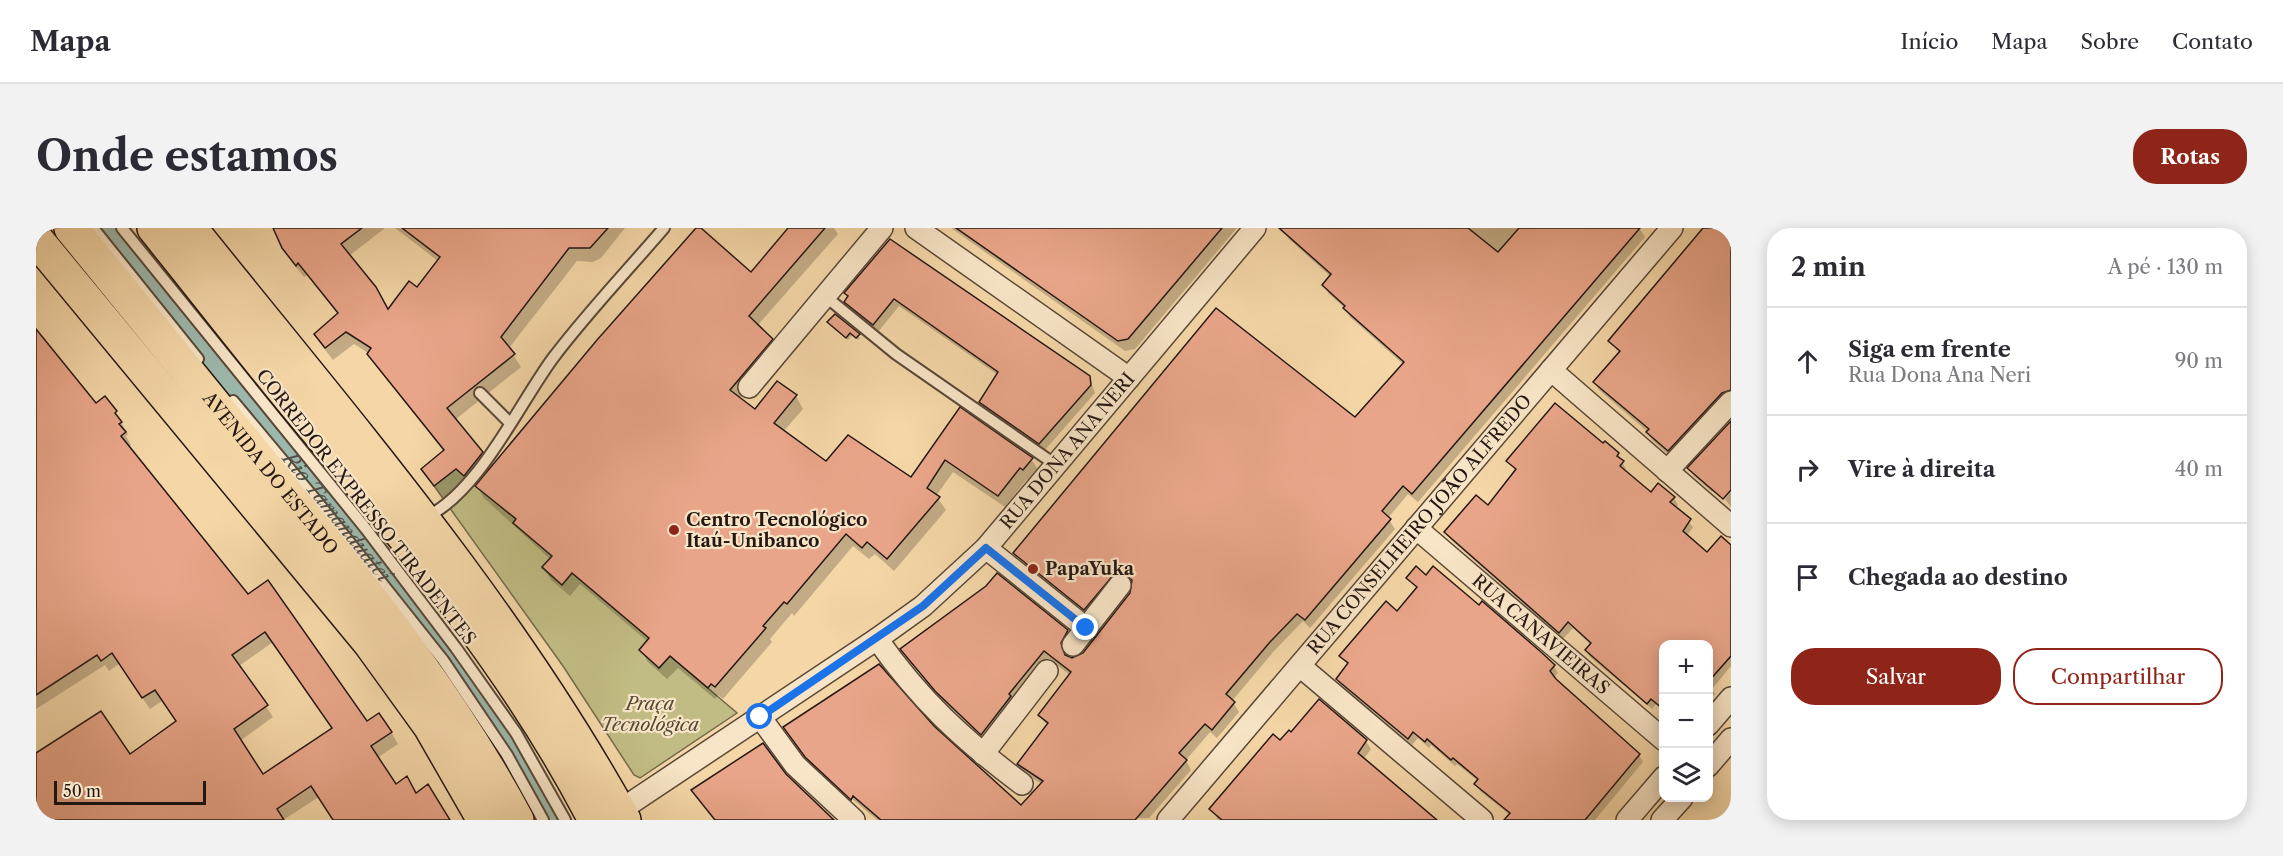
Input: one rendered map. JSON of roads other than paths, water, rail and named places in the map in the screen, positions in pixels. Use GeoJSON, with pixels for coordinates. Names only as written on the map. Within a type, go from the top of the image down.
{"type":"FeatureCollection","features":[{"type":"Feature","properties":{"kind":"main road","name":"AVENIDA DO ESTADO"},"geometry":{"type":"LineString","coordinates":[[71,228],[373,599],[469,738],[517,820]]}},
{"type":"Feature","properties":{"kind":"main road"},"geometry":{"type":"LineString","coordinates":[[154,228],[401,530],[452,596],[547,734],[612,817]]}},
{"type":"Feature","properties":{"kind":"main road"},"geometry":{"type":"LineString","coordinates":[[190,228],[423,519],[491,608],[547,691],[612,817]]}},
{"type":"Feature","properties":{"kind":"main road","name":"AVENIDA DO ESTADO"},"geometry":{"type":"LineString","coordinates":[[36,239],[370,643],[430,726],[484,820]]}},
{"type":"Feature","properties":{"kind":"street"},"geometry":{"type":"LineString","coordinates":[[749,387],[882,228]]}},
{"type":"Feature","properties":{"kind":"street"},"geometry":{"type":"LineString","coordinates":[[916,228],[1129,378]]}},
{"type":"Feature","properties":{"kind":"street","name":"RUA DONA ANA NERI"},"geometry":{"type":"LineString","coordinates":[[612,817],[923,606],[986,548],[1255,228]]}},
{"type":"Feature","properties":{"kind":"street","name":"RUA CONSELHEIRO JOÃO ALFREDO"},"geometry":{"type":"LineString","coordinates":[[1168,820],[1672,228]]}},
{"type":"Feature","properties":{"kind":"street"},"geometry":{"type":"LineString","coordinates":[[1551,370],[1731,526]]}},
{"type":"Feature","properties":{"kind":"street"},"geometry":{"type":"LineString","coordinates":[[1667,471],[1731,402]]}},
{"type":"Feature","properties":{"kind":"street","name":"RUA CANAVIEIRAS"},"geometry":{"type":"LineString","coordinates":[[1416,528],[1659,736]]}},
{"type":"Feature","properties":{"kind":"street"},"geometry":{"type":"LineString","coordinates":[[986,548],[1086,628]]}},
{"type":"Feature","properties":{"kind":"street"},"geometry":{"type":"LineString","coordinates":[[1073,645],[1120,585]]}},
{"type":"Feature","properties":{"kind":"street"},"geometry":{"type":"LineString","coordinates":[[877,639],[921,697],[983,754],[1022,784]]}},
{"type":"Feature","properties":{"kind":"street"},"geometry":{"type":"LineString","coordinates":[[1300,666],[1482,820]]}},
{"type":"Feature","properties":{"kind":"street"},"geometry":{"type":"LineString","coordinates":[[983,754],[1047,670]]}},
{"type":"Feature","properties":{"kind":"street"},"geometry":{"type":"LineString","coordinates":[[1713,719],[1731,698]]}},
{"type":"Feature","properties":{"kind":"street"},"geometry":{"type":"LineString","coordinates":[[760,717],[795,765],[854,820]]}},
{"type":"Feature","properties":{"kind":"street"},"geometry":{"type":"LineString","coordinates":[[1713,760],[1731,739]]}},
{"type":"Feature","properties":{"kind":"street"},"geometry":{"type":"LineString","coordinates":[[1627,820],[1659,783]]}},
{"type":"Feature","properties":{"kind":"street"},"geometry":{"type":"LineString","coordinates":[[1662,820],[1678,802]]}},
{"type":"Feature","properties":{"kind":"lane"},"geometry":{"type":"LineString","coordinates":[[93,228],[207,370]]}},
{"type":"Feature","properties":{"kind":"lane","name":"CORREDOR EXPRESSO TIRADENTES"},"geometry":{"type":"LineString","coordinates":[[122,228],[366,529],[456,648],[516,733],[565,820]]}},
{"type":"Feature","properties":{"kind":"lane"},"geometry":{"type":"LineString","coordinates":[[423,519],[440,511],[464,489],[554,357],[664,228]]}},
{"type":"Feature","properties":{"kind":"lane"},"geometry":{"type":"LineString","coordinates":[[825,296],[896,354],[1056,465]]}},
{"type":"Feature","properties":{"kind":"lane","name":"CORREDOR EXPRESSO TIRADENTES"},"geometry":{"type":"LineString","coordinates":[[222,388],[319,504],[443,660],[507,755],[543,820]]}},
{"type":"Feature","properties":{"kind":"lane"},"geometry":{"type":"LineString","coordinates":[[480,393],[509,422]]}},
{"type":"Feature","properties":{"kind":"waterway","name":"Rio Tamanduateí"},"geometry":{"type":"LineString","coordinates":[[106,228],[445,652],[513,752],[551,820]]}},
{"type":"Feature","properties":{"kind":"place","name":"Centro Tecnológico Itaú-Unibanco"},"geometry":{"type":"Point","coordinates":[674,530]}},
{"type":"Feature","properties":{"kind":"place","name":"PapaYuka"},"geometry":{"type":"Point","coordinates":[1033,569]}},
{"type":"Feature","properties":{"kind":"park label","name":"Praça Tecnológica"},"geometry":{"type":"Point","coordinates":[650,714]}}]}
